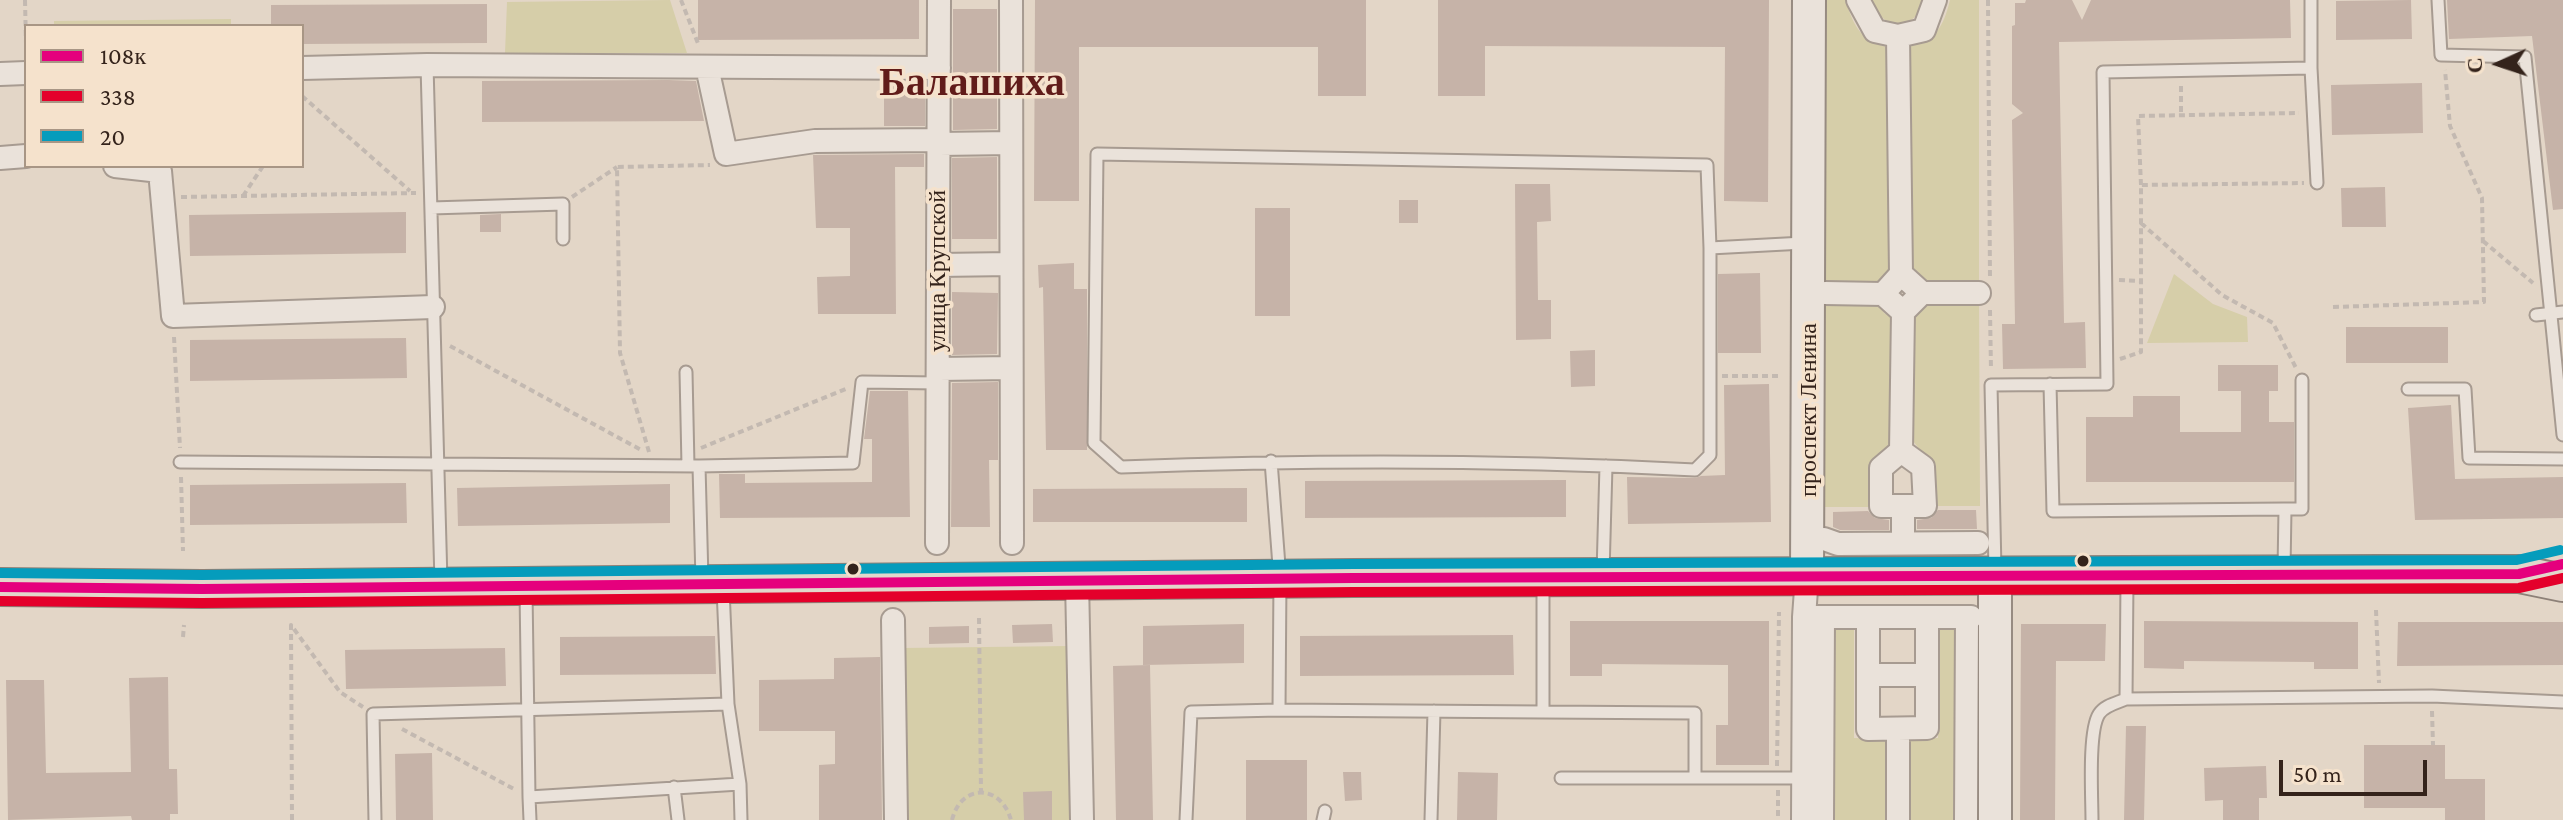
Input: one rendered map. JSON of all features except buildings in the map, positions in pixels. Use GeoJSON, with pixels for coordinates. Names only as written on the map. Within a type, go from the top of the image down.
{"type":"FeatureCollection","features":[{"type":"Feature","properties":{"kind":"main road","name":"проспект Ленина"},"geometry":{"type":"LineString","coordinates":[[1807,576],[1809,0]]}},
{"type":"Feature","properties":{"kind":"main road"},"geometry":{"type":"LineString","coordinates":[[2519,574],[2563,564]]}},
{"type":"Feature","properties":{"kind":"main road"},"geometry":{"type":"LineString","coordinates":[[0,587],[202,589],[2284,574],[2519,574],[2563,583]]}},
{"type":"Feature","properties":{"kind":"main road"},"geometry":{"type":"LineString","coordinates":[[1995,576],[1995,820]]}},
{"type":"Feature","properties":{"kind":"street","name":"улица Крупской"},"geometry":{"type":"LineString","coordinates":[[937,543],[939,142],[930,68],[939,0]]}},
{"type":"Feature","properties":{"kind":"street"},"geometry":{"type":"LineString","coordinates":[[1011,0],[1012,543]]}},
{"type":"Feature","properties":{"kind":"street"},"geometry":{"type":"LineString","coordinates":[[1858,0],[1875,31],[1898,36],[1924,30],[1935,0]]}},
{"type":"Feature","properties":{"kind":"street"},"geometry":{"type":"LineString","coordinates":[[1883,294],[1901,274],[1898,36]]}},
{"type":"Feature","properties":{"kind":"street"},"geometry":{"type":"LineString","coordinates":[[304,68],[427,65],[930,68]]}},
{"type":"Feature","properties":{"kind":"street"},"geometry":{"type":"LineString","coordinates":[[707,67],[726,154],[815,141],[1011,143]]}},
{"type":"Feature","properties":{"kind":"street"},"geometry":{"type":"LineString","coordinates":[[0,74],[24,73]]}},
{"type":"Feature","properties":{"kind":"street"},"geometry":{"type":"LineString","coordinates":[[0,158],[24,156]]}},
{"type":"Feature","properties":{"kind":"street"},"geometry":{"type":"LineString","coordinates":[[133,168],[160,171],[173,316],[433,307]]}},
{"type":"Feature","properties":{"kind":"street"},"geometry":{"type":"LineString","coordinates":[[938,265],[1011,264]]}},
{"type":"Feature","properties":{"kind":"street"},"geometry":{"type":"LineString","coordinates":[[1901,274],[1922,293],[1987,298]]}},
{"type":"Feature","properties":{"kind":"street"},"geometry":{"type":"LineString","coordinates":[[1825,293],[1883,294],[1903,312]]}},
{"type":"Feature","properties":{"kind":"street"},"geometry":{"type":"LineString","coordinates":[[1901,451],[1923,467],[1925,506],[1881,506],[1881,468],[1901,451],[1903,312],[1922,293]]}},
{"type":"Feature","properties":{"kind":"street"},"geometry":{"type":"LineString","coordinates":[[938,376],[1011,368]]}},
{"type":"Feature","properties":{"kind":"street"},"geometry":{"type":"LineString","coordinates":[[1903,506],[1903,543]]}},
{"type":"Feature","properties":{"kind":"street"},"geometry":{"type":"LineString","coordinates":[[1824,539],[1838,544],[1978,543]]}},
{"type":"Feature","properties":{"kind":"street","name":"проспект Ленина"},"geometry":{"type":"LineString","coordinates":[[1803,820],[1807,576]]}},
{"type":"Feature","properties":{"kind":"street"},"geometry":{"type":"LineString","coordinates":[[1077,581],[1082,820]]}},
{"type":"Feature","properties":{"kind":"street"},"geometry":{"type":"LineString","coordinates":[[1822,820],[1826,614],[1927,617],[1966,614],[1966,820]]}},
{"type":"Feature","properties":{"kind":"street"},"geometry":{"type":"LineString","coordinates":[[1868,617],[1868,729],[1898,729],[1927,728],[1927,617]]}},
{"type":"Feature","properties":{"kind":"street"},"geometry":{"type":"LineString","coordinates":[[893,620],[896,820]]}},
{"type":"Feature","properties":{"kind":"street"},"geometry":{"type":"LineString","coordinates":[[1868,675],[1927,675]]}},
{"type":"Feature","properties":{"kind":"street"},"geometry":{"type":"LineString","coordinates":[[1898,729],[1898,820]]}},
{"type":"Feature","properties":{"kind":"lane"},"geometry":{"type":"LineString","coordinates":[[2311,0],[2317,183]]}},
{"type":"Feature","properties":{"kind":"lane"},"geometry":{"type":"LineString","coordinates":[[2438,0],[2441,55],[2525,57],[2549,296],[2557,313],[2563,435]]}},
{"type":"Feature","properties":{"kind":"lane"},"geometry":{"type":"LineString","coordinates":[[427,65],[441,587]]}},
{"type":"Feature","properties":{"kind":"lane"},"geometry":{"type":"LineString","coordinates":[[1995,576],[1991,385],[2107,384],[2103,72],[2311,68]]}},
{"type":"Feature","properties":{"kind":"lane"},"geometry":{"type":"LineString","coordinates":[[1097,154],[1707,165],[1710,376],[1710,455],[1695,470],[1271,461],[1121,467],[1094,443],[1097,154]]}},
{"type":"Feature","properties":{"kind":"lane"},"geometry":{"type":"LineString","coordinates":[[431,208],[563,204],[563,239]]}},
{"type":"Feature","properties":{"kind":"lane"},"geometry":{"type":"LineString","coordinates":[[1710,248],[1809,243]]}},
{"type":"Feature","properties":{"kind":"lane"},"geometry":{"type":"LineString","coordinates":[[2536,315],[2557,313]]}},
{"type":"Feature","properties":{"kind":"lane"},"geometry":{"type":"LineString","coordinates":[[686,372],[692,462],[713,584],[740,784],[741,820]]}},
{"type":"Feature","properties":{"kind":"lane"},"geometry":{"type":"LineString","coordinates":[[180,462],[437,466],[853,463],[862,382],[938,376]]}},
{"type":"Feature","properties":{"kind":"lane"},"geometry":{"type":"LineString","coordinates":[[2050,384],[2053,511],[2302,509],[2302,380]]}},
{"type":"Feature","properties":{"kind":"lane"},"geometry":{"type":"LineString","coordinates":[[2408,389],[2465,389],[2469,458],[2563,459]]}},
{"type":"Feature","properties":{"kind":"lane"},"geometry":{"type":"LineString","coordinates":[[1271,461],[1280,579],[1279,710]]}},
{"type":"Feature","properties":{"kind":"lane"},"geometry":{"type":"LineString","coordinates":[[1603,577],[1606,466]]}},
{"type":"Feature","properties":{"kind":"lane"},"geometry":{"type":"LineString","coordinates":[[2284,574],[2285,509]]}},
{"type":"Feature","properties":{"kind":"lane"},"geometry":{"type":"LineString","coordinates":[[2126,699],[2127,575]]}},
{"type":"Feature","properties":{"kind":"lane"},"geometry":{"type":"LineString","coordinates":[[1543,577],[1543,712]]}},
{"type":"Feature","properties":{"kind":"lane"},"geometry":{"type":"LineString","coordinates":[[526,586],[530,820]]}},
{"type":"Feature","properties":{"kind":"lane"},"geometry":{"type":"LineString","coordinates":[[2092,820],[2093,729],[2099,714],[2126,699],[2432,696],[2563,702]]}},
{"type":"Feature","properties":{"kind":"lane"},"geometry":{"type":"LineString","coordinates":[[375,820],[373,714],[728,704]]}},
{"type":"Feature","properties":{"kind":"lane"},"geometry":{"type":"LineString","coordinates":[[1431,820],[1434,711]]}},
{"type":"Feature","properties":{"kind":"lane"},"geometry":{"type":"LineString","coordinates":[[1186,820],[1191,712],[1695,713],[1695,778]]}},
{"type":"Feature","properties":{"kind":"lane"},"geometry":{"type":"LineString","coordinates":[[1561,778],[1803,778]]}},
{"type":"Feature","properties":{"kind":"lane"},"geometry":{"type":"LineString","coordinates":[[529,797],[740,784]]}},
{"type":"Feature","properties":{"kind":"lane"},"geometry":{"type":"LineString","coordinates":[[674,787],[678,820]]}},
{"type":"Feature","properties":{"kind":"path"},"geometry":{"type":"LineString","coordinates":[[25,0],[26,24]]}},
{"type":"Feature","properties":{"kind":"path"},"geometry":{"type":"LineString","coordinates":[[681,0],[707,67]]}},
{"type":"Feature","properties":{"kind":"path"},"geometry":{"type":"LineString","coordinates":[[1988,0],[1987,298],[1991,385]]}},
{"type":"Feature","properties":{"kind":"path"},"geometry":{"type":"LineString","coordinates":[[2333,307],[2484,302],[2482,198],[2450,126],[2444,55]]}},
{"type":"Feature","properties":{"kind":"path"},"geometry":{"type":"LineString","coordinates":[[2181,70],[2181,115]]}},
{"type":"Feature","properties":{"kind":"path"},"geometry":{"type":"LineString","coordinates":[[304,98],[412,193]]}},
{"type":"Feature","properties":{"kind":"path"},"geometry":{"type":"LineString","coordinates":[[2106,363],[2141,352],[2138,116],[2313,113]]}},
{"type":"Feature","properties":{"kind":"path"},"geometry":{"type":"LineString","coordinates":[[563,204],[617,167],[722,165],[726,154]]}},
{"type":"Feature","properties":{"kind":"path"},"geometry":{"type":"LineString","coordinates":[[434,337],[650,455],[620,353],[617,167]]}},
{"type":"Feature","properties":{"kind":"path"},"geometry":{"type":"LineString","coordinates":[[243,196],[262,168]]}},
{"type":"Feature","properties":{"kind":"path"},"geometry":{"type":"LineString","coordinates":[[2141,185],[2317,183]]}},
{"type":"Feature","properties":{"kind":"path"},"geometry":{"type":"LineString","coordinates":[[162,197],[430,193]]}},
{"type":"Feature","properties":{"kind":"path"},"geometry":{"type":"LineString","coordinates":[[2141,223],[2222,295],[2273,323],[2302,380]]}},
{"type":"Feature","properties":{"kind":"path"},"geometry":{"type":"LineString","coordinates":[[2483,241],[2549,296]]}},
{"type":"Feature","properties":{"kind":"path"},"geometry":{"type":"LineString","coordinates":[[2105,280],[2141,281]]}},
{"type":"Feature","properties":{"kind":"path"},"geometry":{"type":"LineString","coordinates":[[173,316],[183,551]]}},
{"type":"Feature","properties":{"kind":"path"},"geometry":{"type":"LineString","coordinates":[[1710,376],[1780,376]]}},
{"type":"Feature","properties":{"kind":"path"},"geometry":{"type":"LineString","coordinates":[[692,462],[862,382]]}},
{"type":"Feature","properties":{"kind":"path"},"geometry":{"type":"LineString","coordinates":[[2376,610],[2380,697]]}},
{"type":"Feature","properties":{"kind":"path"},"geometry":{"type":"LineString","coordinates":[[1778,820],[1779,612]]}},
{"type":"Feature","properties":{"kind":"path"},"geometry":{"type":"LineString","coordinates":[[979,618],[981,792]]}},
{"type":"Feature","properties":{"kind":"path"},"geometry":{"type":"LineString","coordinates":[[183,637],[184,625]]}},
{"type":"Feature","properties":{"kind":"path"},"geometry":{"type":"LineString","coordinates":[[292,820],[291,625],[340,692],[373,714],[529,797]]}},
{"type":"Feature","properties":{"kind":"path"},"geometry":{"type":"LineString","coordinates":[[2432,696],[2433,745]]}},
{"type":"Feature","properties":{"kind":"path"},"geometry":{"type":"LineString","coordinates":[[952,820],[955,808],[966,797],[981,792],[996,796],[1007,807],[1011,820]]}},
{"type":"Feature","properties":{"kind":"shaded area"},"geometry":{"type":"Polygon","coordinates":[[[670,0],[687,53],[505,53],[507,2],[670,0]]]}},
{"type":"Feature","properties":{"kind":"shaded area"},"geometry":{"type":"Polygon","coordinates":[[[1826,0],[1846,0],[1852,19],[1861,32],[1873,42],[1892,49],[1893,268],[1885,273],[1876,289],[1825,289],[1826,0]]]}},
{"type":"Feature","properties":{"kind":"shaded area"},"geometry":{"type":"Polygon","coordinates":[[[1872,0],[1924,0],[1914,18],[1898,24],[1883,18],[1872,0]]]}},
{"type":"Feature","properties":{"kind":"shaded area"},"geometry":{"type":"Polygon","coordinates":[[[1950,0],[1979,0],[1979,289],[1928,289],[1918,272],[1909,268],[1906,48],[1936,32],[1950,0]]]}},
{"type":"Feature","properties":{"kind":"shaded area"},"geometry":{"type":"Polygon","coordinates":[[[231,19],[231,24],[54,24],[54,21],[231,19]]]}},
{"type":"Feature","properties":{"kind":"shaded area"},"geometry":{"type":"Polygon","coordinates":[[[2174,274],[2213,304],[2247,317],[2248,342],[2147,343],[2174,274]]]}},
{"type":"Feature","properties":{"kind":"shaded area"},"geometry":{"type":"Polygon","coordinates":[[[1825,297],[1876,297],[1884,313],[1894,319],[1894,438],[1874,464],[1874,507],[1824,507],[1825,297]]]}},
{"type":"Feature","properties":{"kind":"shaded area"},"geometry":{"type":"Polygon","coordinates":[[[1928,297],[1979,297],[1980,506],[1932,506],[1930,463],[1910,437],[1911,318],[1920,312],[1928,297]]]}},
{"type":"Feature","properties":{"kind":"shaded area"},"geometry":{"type":"Polygon","coordinates":[[[1829,624],[1854,624],[1854,738],[1889,739],[1888,820],[1828,820],[1829,624]]]}},
{"type":"Feature","properties":{"kind":"shaded area"},"geometry":{"type":"Polygon","coordinates":[[[1938,624],[1964,624],[1963,820],[1903,820],[1903,739],[1938,738],[1938,624]]]}},
{"type":"Feature","properties":{"kind":"shaded area"},"geometry":{"type":"Polygon","coordinates":[[[1069,646],[1071,820],[905,820],[903,648],[1069,646]]]}},
{"type":"Feature","properties":{"kind":"transit line","name":"20"},"geometry":{"type":"LineString","coordinates":[[0,573],[202,575],[1354,564],[2517,560],[2560,550]]}},
{"type":"Feature","properties":{"kind":"transit line","name":"108к"},"geometry":{"type":"LineString","coordinates":[[0,587],[202,589],[1354,578],[2519,574],[2563,564]]}},
{"type":"Feature","properties":{"kind":"transit line","name":"338"},"geometry":{"type":"LineString","coordinates":[[0,601],[202,603],[1354,592],[2519,588],[2563,578]]}},
{"type":"Feature","properties":{"kind":"district","name":"Балашиха"},"geometry":{"type":"Point","coordinates":[972,83]}}]}
